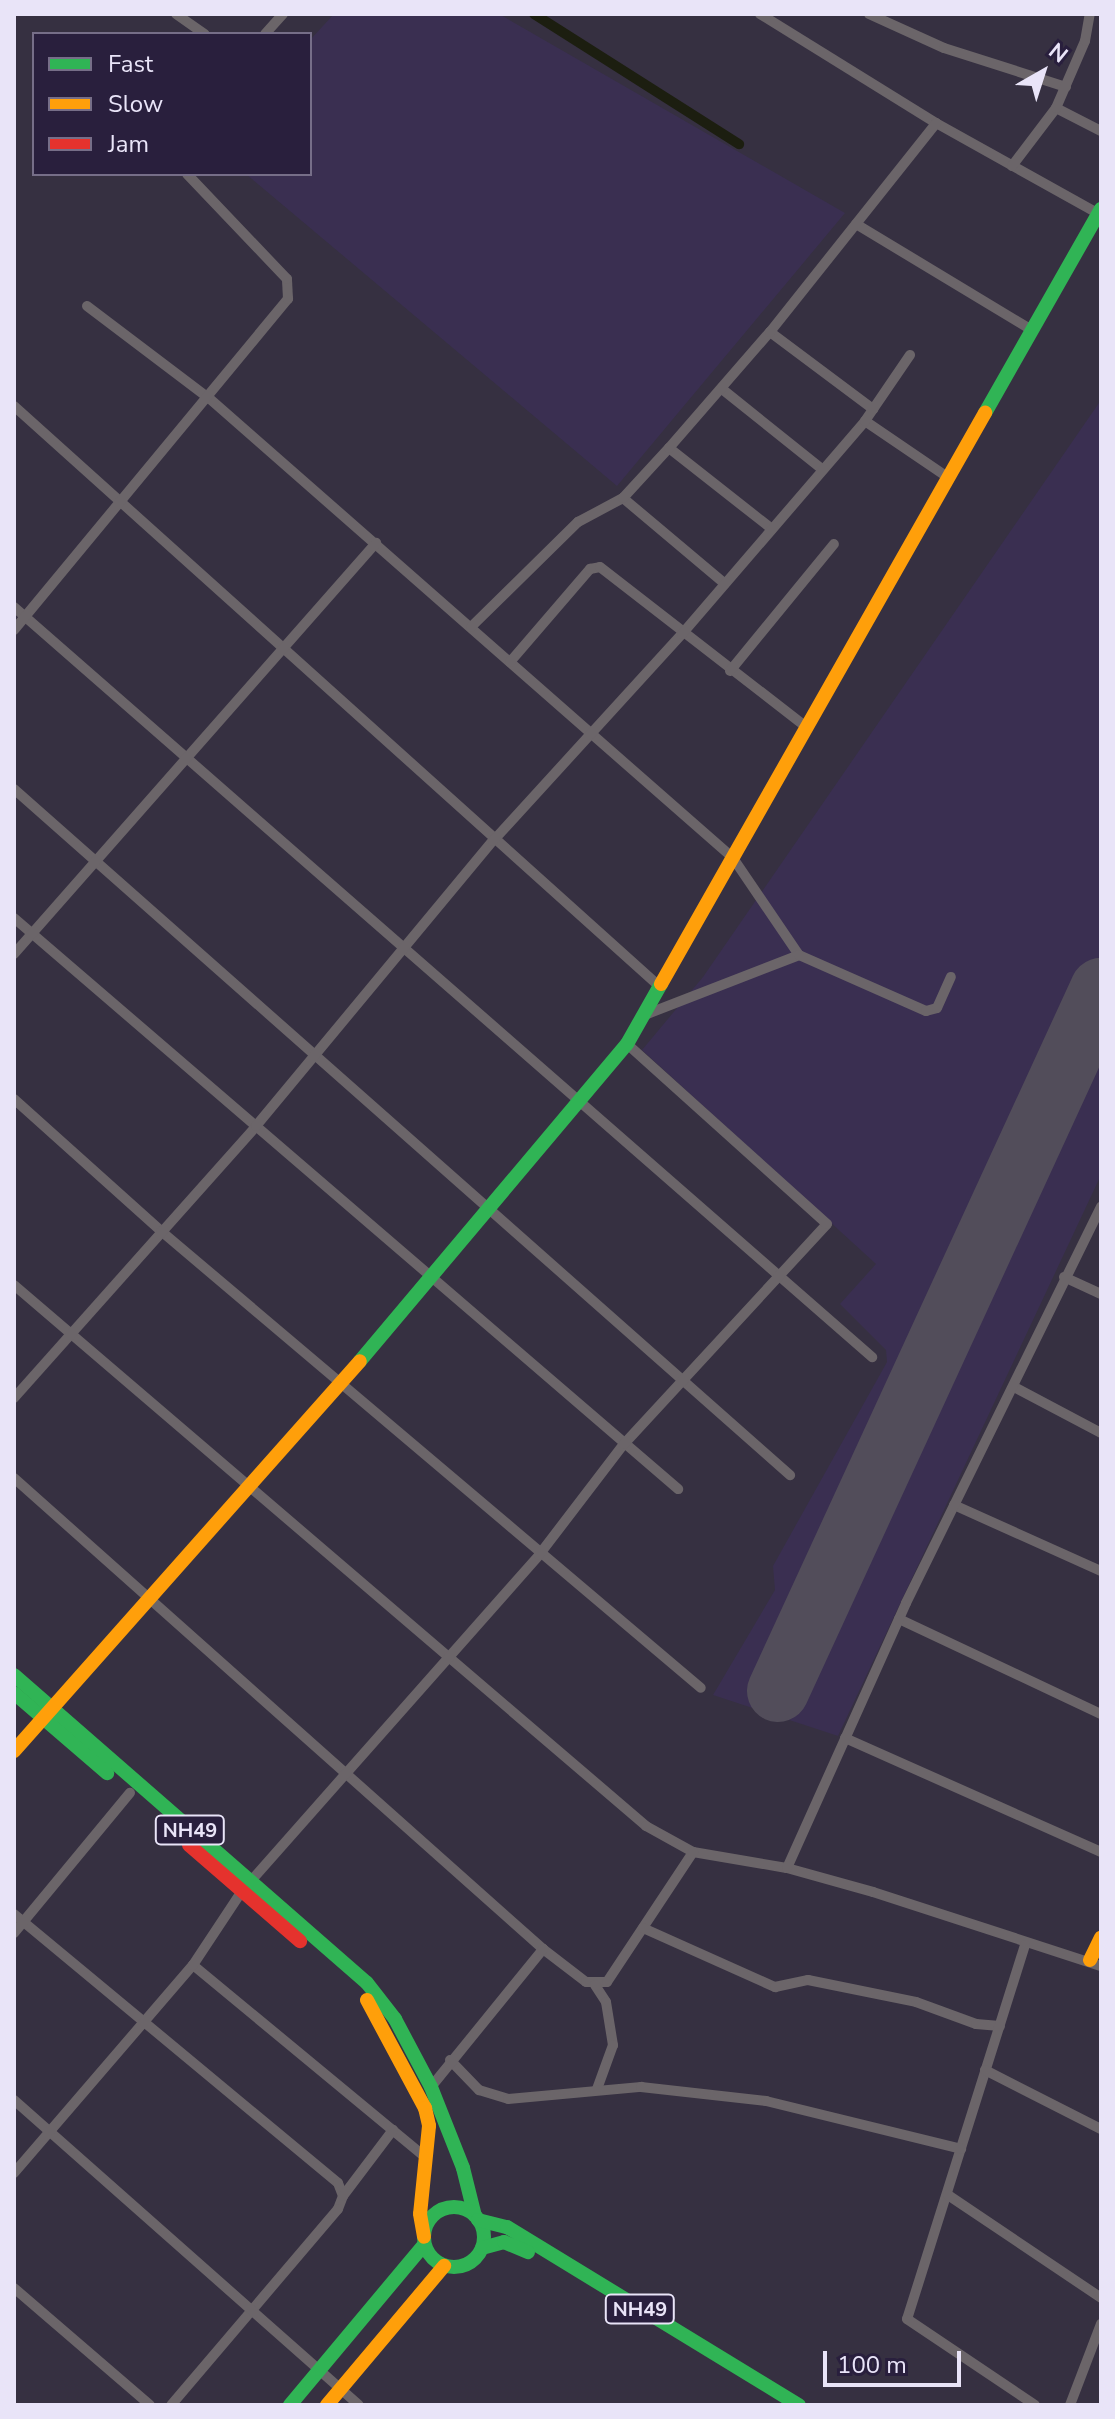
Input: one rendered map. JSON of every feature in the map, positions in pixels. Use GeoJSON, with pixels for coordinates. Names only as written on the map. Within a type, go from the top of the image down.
{"type":"FeatureCollection","features":[{"type":"Feature","properties":{"kind":"main road"},"geometry":{"type":"LineString","coordinates":[[14,1751],[433,1279],[627,1044],[946,476],[1100,212]]}},
{"type":"Feature","properties":{"kind":"main road","name":"NH49"},"geometry":{"type":"LineString","coordinates":[[14,1675],[46,1712],[130,1793],[367,1983],[395,2019],[431,2087],[463,2168],[482,2248]]}},
{"type":"Feature","properties":{"kind":"main road","name":"NH49"},"geometry":{"type":"LineString","coordinates":[[14,1693],[46,1712],[246,1886],[362,1994],[375,2012],[425,2108],[420,2214],[424,2241]]}},
{"type":"Feature","properties":{"kind":"main road"},"geometry":{"type":"LineString","coordinates":[[1096,1963],[1101,1937]]}},
{"type":"Feature","properties":{"kind":"main road","name":"NH49"},"geometry":{"type":"LineString","coordinates":[[424,2241],[429,2220],[442,2210],[460,2208],[477,2218],[507,2227],[799,2405]]}},
{"type":"Feature","properties":{"kind":"main road"},"geometry":{"type":"LineString","coordinates":[[290,2405],[424,2241],[444,2266],[327,2405]]}},
{"type":"Feature","properties":{"kind":"main road","name":"NH49"},"geometry":{"type":"LineString","coordinates":[[444,2266],[462,2266],[482,2248],[515,2245],[776,2405]]}},
{"type":"Feature","properties":{"kind":"street"},"geometry":{"type":"LineString","coordinates":[[176,14],[202,32]]}},
{"type":"Feature","properties":{"kind":"street"},"geometry":{"type":"LineString","coordinates":[[267,32],[283,14]]}},
{"type":"Feature","properties":{"kind":"street"},"geometry":{"type":"LineString","coordinates":[[760,14],[936,123],[1100,212]]}},
{"type":"Feature","properties":{"kind":"street"},"geometry":{"type":"LineString","coordinates":[[869,14],[944,48],[1066,87]]}},
{"type":"Feature","properties":{"kind":"street"},"geometry":{"type":"LineString","coordinates":[[1012,166],[1056,108],[1090,14]]}},
{"type":"Feature","properties":{"kind":"street"},"geometry":{"type":"LineString","coordinates":[[1056,108],[1101,131]]}},
{"type":"Feature","properties":{"kind":"street"},"geometry":{"type":"LineString","coordinates":[[471,627],[578,522],[623,498],[770,332],[936,123]]}},
{"type":"Feature","properties":{"kind":"street"},"geometry":{"type":"LineString","coordinates":[[14,630],[210,399],[291,289],[260,247],[189,176]]}},
{"type":"Feature","properties":{"kind":"street"},"geometry":{"type":"LineString","coordinates":[[856,224],[1032,330]]}},
{"type":"Feature","properties":{"kind":"street"},"geometry":{"type":"LineString","coordinates":[[87,306],[210,399],[733,858],[799,955],[926,1011],[937,1008],[951,977]]}},
{"type":"Feature","properties":{"kind":"street"},"geometry":{"type":"LineString","coordinates":[[770,332],[873,409]]}},
{"type":"Feature","properties":{"kind":"street"},"geometry":{"type":"LineString","coordinates":[[14,1398],[256,1126],[311,1056],[407,948],[493,841],[682,634],[823,470],[865,421],[910,355]]}},
{"type":"Feature","properties":{"kind":"street"},"geometry":{"type":"LineString","coordinates":[[722,389],[823,470]]}},
{"type":"Feature","properties":{"kind":"street"},"geometry":{"type":"LineString","coordinates":[[14,406],[123,499],[281,650],[659,986]]}},
{"type":"Feature","properties":{"kind":"street"},"geometry":{"type":"LineString","coordinates":[[865,421],[946,476]]}},
{"type":"Feature","properties":{"kind":"street"},"geometry":{"type":"LineString","coordinates":[[669,448],[772,529]]}},
{"type":"Feature","properties":{"kind":"street"},"geometry":{"type":"LineString","coordinates":[[623,498],[725,584]]}},
{"type":"Feature","properties":{"kind":"street"},"geometry":{"type":"LineString","coordinates":[[14,954],[376,543]]}},
{"type":"Feature","properties":{"kind":"street"},"geometry":{"type":"LineString","coordinates":[[730,671],[834,544]]}},
{"type":"Feature","properties":{"kind":"street"},"geometry":{"type":"LineString","coordinates":[[510,662],[594,566],[806,727]]}},
{"type":"Feature","properties":{"kind":"street"},"geometry":{"type":"LineString","coordinates":[[14,607],[782,1275],[872,1357]]}},
{"type":"Feature","properties":{"kind":"street"},"geometry":{"type":"LineString","coordinates":[[14,789],[311,1056],[790,1475]]}},
{"type":"Feature","properties":{"kind":"street"},"geometry":{"type":"LineString","coordinates":[[14,918],[678,1489]]}},
{"type":"Feature","properties":{"kind":"street"},"geometry":{"type":"LineString","coordinates":[[642,1016],[799,955]]}},
{"type":"Feature","properties":{"kind":"street"},"geometry":{"type":"LineString","coordinates":[[14,2173],[193,1965],[246,1886],[446,1656],[539,1555],[624,1444],[782,1275],[828,1221],[627,1044]]}},
{"type":"Feature","properties":{"kind":"street"},"geometry":{"type":"LineString","coordinates":[[14,1099],[161,1231],[539,1555],[701,1688]]}},
{"type":"Feature","properties":{"kind":"street"},"geometry":{"type":"LineString","coordinates":[[787,1868],[899,1619],[954,1505],[1016,1388],[1064,1277],[1100,1213]]}},
{"type":"Feature","properties":{"kind":"street"},"geometry":{"type":"LineString","coordinates":[[1064,1277],[1101,1294]]}},
{"type":"Feature","properties":{"kind":"street"},"geometry":{"type":"LineString","coordinates":[[14,1285],[247,1489],[646,1826],[693,1852],[787,1868],[1025,1945],[1096,1963]]}},
{"type":"Feature","properties":{"kind":"street"},"geometry":{"type":"LineString","coordinates":[[1016,1388],[1101,1433]]}},
{"type":"Feature","properties":{"kind":"street"},"geometry":{"type":"LineString","coordinates":[[1089,1427],[1101,1422]]}},
{"type":"Feature","properties":{"kind":"street"},"geometry":{"type":"LineString","coordinates":[[14,1478],[543,1949],[595,1985],[606,2002],[613,2045],[597,2089]]}},
{"type":"Feature","properties":{"kind":"street"},"geometry":{"type":"LineString","coordinates":[[954,1505],[1101,1571]]}},
{"type":"Feature","properties":{"kind":"street"},"geometry":{"type":"LineString","coordinates":[[899,1619],[1101,1714]]}},
{"type":"Feature","properties":{"kind":"street"},"geometry":{"type":"LineString","coordinates":[[845,1738],[1101,1852]]}},
{"type":"Feature","properties":{"kind":"street"},"geometry":{"type":"LineString","coordinates":[[14,1933],[130,1793]]}},
{"type":"Feature","properties":{"kind":"street"},"geometry":{"type":"LineString","coordinates":[[595,1985],[607,1982],[693,1852]]}},
{"type":"Feature","properties":{"kind":"street"},"geometry":{"type":"LineString","coordinates":[[14,1914],[338,2183],[343,2196]]}},
{"type":"Feature","properties":{"kind":"street"},"geometry":{"type":"LineString","coordinates":[[643,1928],[775,1987],[808,1980],[916,2002],[976,2024],[1000,2026]]}},
{"type":"Feature","properties":{"kind":"street"},"geometry":{"type":"LineString","coordinates":[[1025,1945],[907,2319],[1035,2405]]}},
{"type":"Feature","properties":{"kind":"street"},"geometry":{"type":"LineString","coordinates":[[431,2087],[543,1949]]}},
{"type":"Feature","properties":{"kind":"street"},"geometry":{"type":"LineString","coordinates":[[193,1965],[425,2157]]}},
{"type":"Feature","properties":{"kind":"street"},"geometry":{"type":"LineString","coordinates":[[450,2060],[479,2090],[508,2099],[641,2087],[766,2101],[961,2149]]}},
{"type":"Feature","properties":{"kind":"street"},"geometry":{"type":"LineString","coordinates":[[985,2070],[1101,2129]]}},
{"type":"Feature","properties":{"kind":"street"},"geometry":{"type":"LineString","coordinates":[[14,2100],[50,2128],[321,2369],[338,2392],[359,2405]]}},
{"type":"Feature","properties":{"kind":"street"},"geometry":{"type":"LineString","coordinates":[[171,2405],[251,2307],[338,2209],[343,2196],[393,2130]]}},
{"type":"Feature","properties":{"kind":"street"},"geometry":{"type":"LineString","coordinates":[[948,2195],[1101,2298]]}},
{"type":"Feature","properties":{"kind":"street"},"geometry":{"type":"LineString","coordinates":[[14,2288],[150,2405]]}},
{"type":"Feature","properties":{"kind":"street"},"geometry":{"type":"LineString","coordinates":[[1070,2405],[1101,2324]]}},
{"type":"Feature","properties":{"kind":"shaded area"},"geometry":{"type":"Polygon","coordinates":[[[334,14],[499,14],[845,213],[617,486],[248,176],[312,176],[312,38],[334,14]]]}},
{"type":"Feature","properties":{"kind":"shaded area"},"geometry":{"type":"Polygon","coordinates":[[[1101,400],[1101,1175],[838,1736],[713,1695],[775,1590],[773,1566],[887,1362],[886,1350],[840,1304],[876,1264],[642,1050],[703,977],[1101,400]]]}},
{"type":"Feature","properties":{"kind":"waterway"},"geometry":{"type":"LineString","coordinates":[[534,14],[739,144]]}},
{"type":"Feature","properties":{"kind":"runway"},"geometry":{"type":"LineString","coordinates":[[778,1691],[1101,989]]}},
{"type":"Feature","properties":{"kind":"traffic: fast"},"geometry":{"type":"LineString","coordinates":[[985,413],[1101,209]]}},
{"type":"Feature","properties":{"kind":"traffic: fast"},"geometry":{"type":"LineString","coordinates":[[360,1361],[627,1044],[661,984]]}},
{"type":"Feature","properties":{"kind":"traffic: fast"},"geometry":{"type":"LineString","coordinates":[[14,1675],[367,1983],[395,2019],[431,2087],[463,2168],[475,2216]]}},
{"type":"Feature","properties":{"kind":"traffic: fast"},"geometry":{"type":"LineString","coordinates":[[14,1693],[107,1773]]}},
{"type":"Feature","properties":{"kind":"traffic: fast"},"geometry":{"type":"LineString","coordinates":[[454,2207],[465,2209],[475,2216],[482,2226],[484,2237],[482,2248],[475,2258],[465,2265],[454,2267],[443,2265],[433,2258],[426,2248],[424,2237],[426,2226],[433,2216],[443,2209],[454,2207]]}},
{"type":"Feature","properties":{"kind":"traffic: fast"},"geometry":{"type":"LineString","coordinates":[[478,2220],[507,2227],[799,2405]]}},
{"type":"Feature","properties":{"kind":"traffic: fast"},"geometry":{"type":"LineString","coordinates":[[482,2248],[504,2242],[528,2252]]}},
{"type":"Feature","properties":{"kind":"traffic: fast"},"geometry":{"type":"LineString","coordinates":[[290,2405],[424,2245]]}},
{"type":"Feature","properties":{"kind":"traffic: slow"},"geometry":{"type":"LineString","coordinates":[[661,984],[985,413]]}},
{"type":"Feature","properties":{"kind":"traffic: slow"},"geometry":{"type":"LineString","coordinates":[[14,1751],[360,1361]]}},
{"type":"Feature","properties":{"kind":"traffic: slow"},"geometry":{"type":"LineString","coordinates":[[1090,1960],[1101,1937]]}},
{"type":"Feature","properties":{"kind":"traffic: slow"},"geometry":{"type":"LineString","coordinates":[[367,2000],[425,2108],[429,2126],[420,2214],[424,2237]]}},
{"type":"Feature","properties":{"kind":"traffic: slow"},"geometry":{"type":"LineString","coordinates":[[327,2405],[444,2266]]}},
{"type":"Feature","properties":{"kind":"traffic: jam"},"geometry":{"type":"LineString","coordinates":[[189,1845],[300,1941]]}}]}
